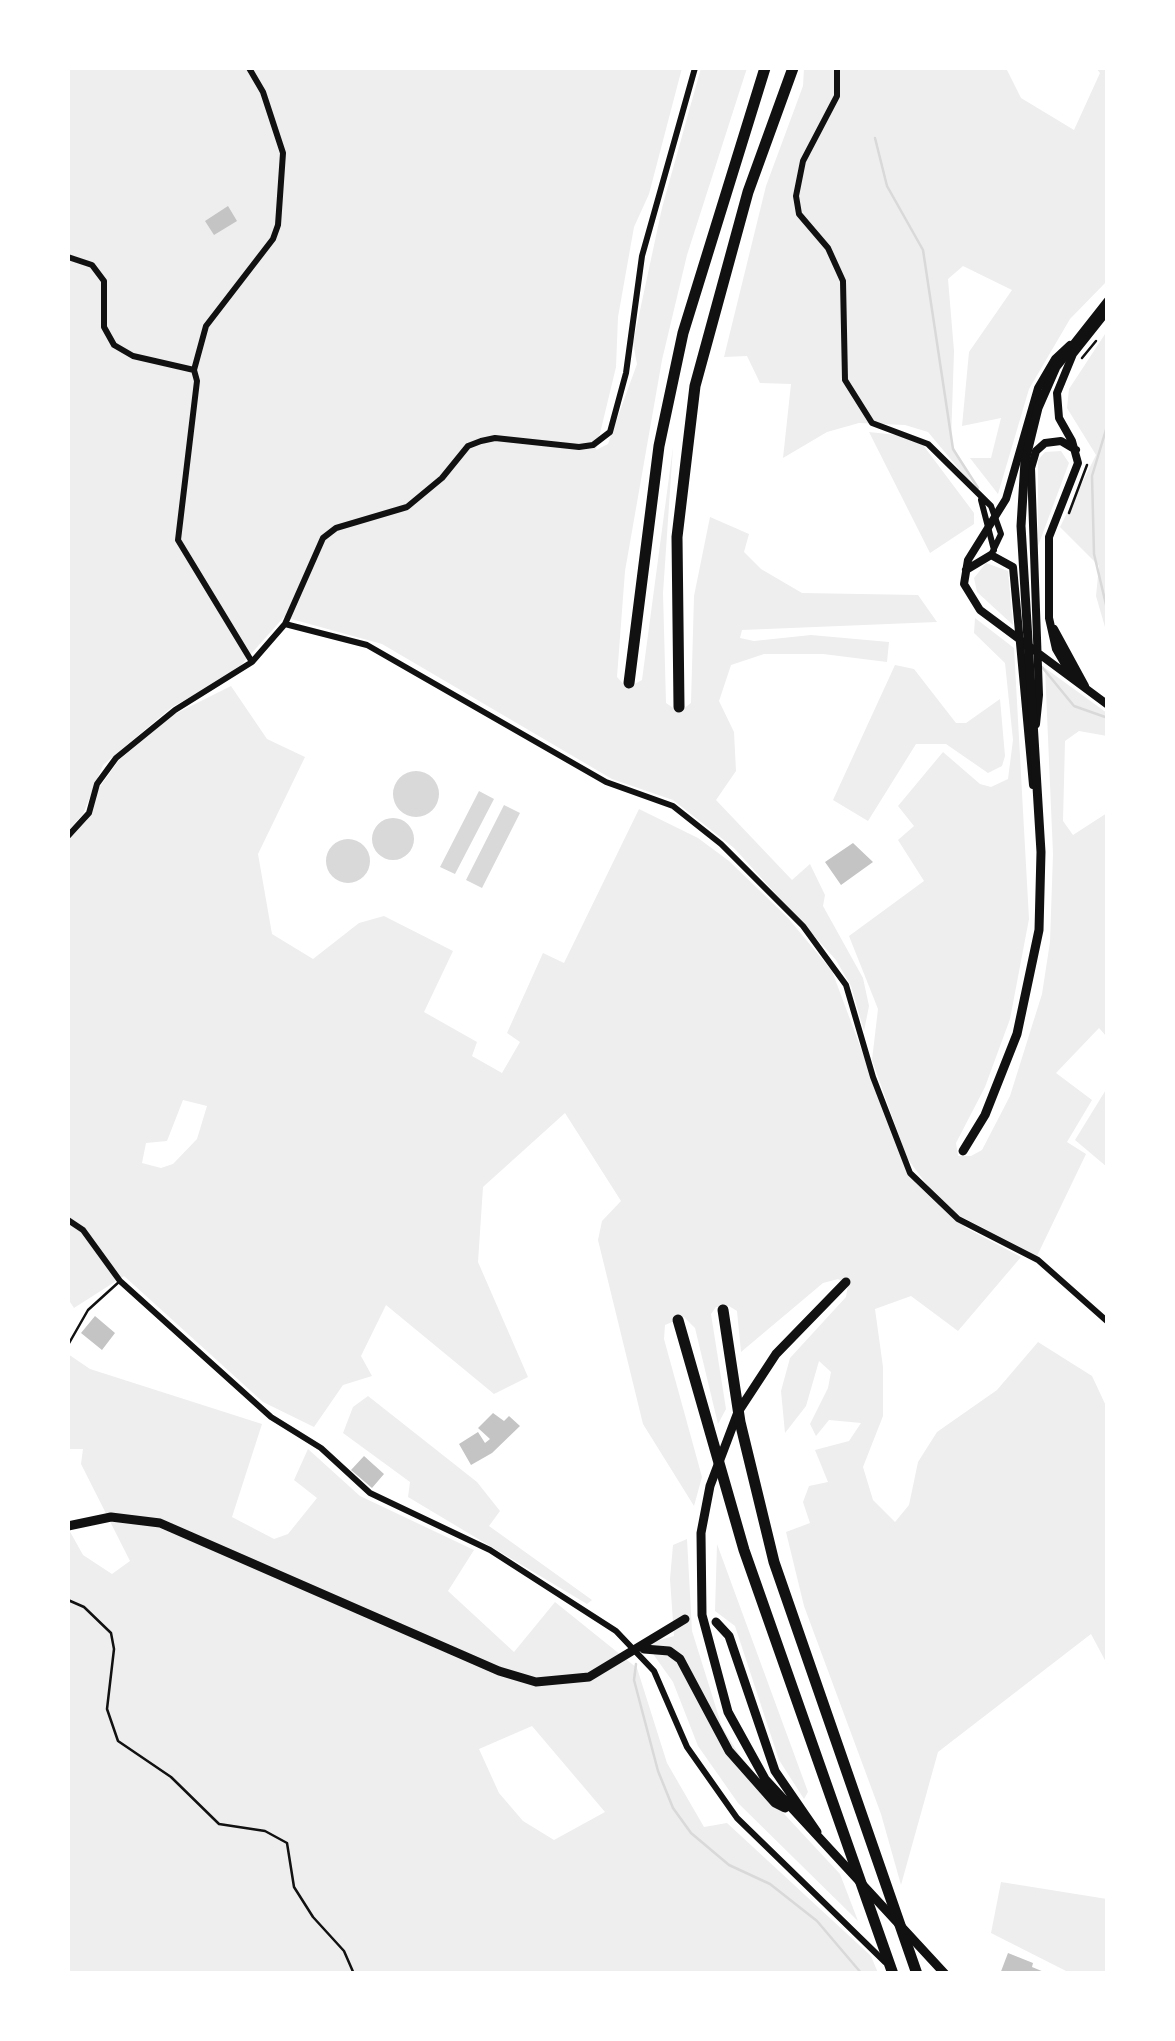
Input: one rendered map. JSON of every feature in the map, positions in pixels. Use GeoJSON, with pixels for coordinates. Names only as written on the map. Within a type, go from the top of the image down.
{"type":"FeatureCollection","features":[{"type":"Feature","properties":{"kind":"highway"},"geometry":{"type":"LineString","coordinates":[[629,684],[659,446],[683,333],[766,68]]}},
{"type":"Feature","properties":{"kind":"highway"},"geometry":{"type":"LineString","coordinates":[[679,708],[678,537],[695,386],[748,192],[793,68]]}},
{"type":"Feature","properties":{"kind":"highway"},"geometry":{"type":"LineString","coordinates":[[723,1310],[740,1422],[774,1562],[917,1974]]}},
{"type":"Feature","properties":{"kind":"highway"},"geometry":{"type":"LineString","coordinates":[[678,1320],[740,1538],[895,1974]]}},
{"type":"Feature","properties":{"kind":"main road"},"geometry":{"type":"LineString","coordinates":[[962,1151],[985,1115],[1006,1065],[1030,982],[1042,892],[1021,505],[1024,462],[1038,408],[1070,345],[1108,301]]}},
{"type":"Feature","properties":{"kind":"main road"},"geometry":{"type":"LineString","coordinates":[[846,1282],[776,1354],[738,1412],[721,1452],[702,1533],[702,1615],[716,1680],[743,1744],[791,1811],[945,1974]]}},
{"type":"Feature","properties":{"kind":"main road"},"geometry":{"type":"LineString","coordinates":[[68,1526],[111,1517],[160,1523],[536,1682],[571,1682],[641,1649],[686,1619]]}},
{"type":"Feature","properties":{"kind":"main road"},"geometry":{"type":"LineString","coordinates":[[716,1622],[729,1636],[775,1771],[826,1847]]}},
{"type":"Feature","properties":{"kind":"main road"},"geometry":{"type":"LineString","coordinates":[[641,1649],[670,1651],[680,1658],[729,1750],[774,1803],[791,1811]]}},
{"type":"Feature","properties":{"kind":"street"},"geometry":{"type":"LineString","coordinates":[[249,68],[263,92],[283,153],[278,225],[273,239],[206,326],[194,370],[198,381],[178,540],[252,662]]}},
{"type":"Feature","properties":{"kind":"street"},"geometry":{"type":"LineString","coordinates":[[68,836],[88,813],[97,784],[116,758],[175,710],[252,662],[285,624],[323,538],[336,528],[407,508],[442,478],[468,446],[495,438],[579,447],[603,440],[614,422],[642,256],[695,68]]}},
{"type":"Feature","properties":{"kind":"street"},"geometry":{"type":"LineString","coordinates":[[837,68],[837,96],[804,160],[796,196],[799,214],[828,248],[842,281],[844,380],[872,424],[928,444],[998,516],[1000,534],[995,553]]}},
{"type":"Feature","properties":{"kind":"street"},"geometry":{"type":"LineString","coordinates":[[68,257],[92,265],[104,281],[104,327],[114,344],[133,356],[194,370]]}},
{"type":"Feature","properties":{"kind":"street"},"geometry":{"type":"LineString","coordinates":[[1076,683],[1051,636],[1048,606],[1049,538],[1077,470],[1076,450],[1058,418],[1058,384],[1074,354],[1108,310]]}},
{"type":"Feature","properties":{"kind":"street"},"geometry":{"type":"LineString","coordinates":[[1070,345],[1054,359],[1038,388],[1006,499],[964,574],[971,601],[1108,705]]}},
{"type":"Feature","properties":{"kind":"street"},"geometry":{"type":"LineString","coordinates":[[1028,632],[1031,468],[1036,451],[1045,443],[1061,442],[1076,450]]}},
{"type":"Feature","properties":{"kind":"street"},"geometry":{"type":"LineString","coordinates":[[984,501],[1006,499]]}},
{"type":"Feature","properties":{"kind":"street"},"geometry":{"type":"LineString","coordinates":[[984,501],[995,553],[1013,567],[1028,632]]}},
{"type":"Feature","properties":{"kind":"street"},"geometry":{"type":"LineString","coordinates":[[964,574],[974,562],[995,553]]}},
{"type":"Feature","properties":{"kind":"street"},"geometry":{"type":"LineString","coordinates":[[1048,606],[1059,652],[1092,693]]}},
{"type":"Feature","properties":{"kind":"street"},"geometry":{"type":"LineString","coordinates":[[285,624],[368,645],[606,782],[674,806],[750,870],[833,964],[846,985],[910,1173],[958,1219],[1038,1260],[1108,1322]]}},
{"type":"Feature","properties":{"kind":"street"},"geometry":{"type":"LineString","coordinates":[[1040,650],[1051,636]]}},
{"type":"Feature","properties":{"kind":"street"},"geometry":{"type":"LineString","coordinates":[[1026,645],[1059,652]]}},
{"type":"Feature","properties":{"kind":"street"},"geometry":{"type":"LineString","coordinates":[[1047,662],[1059,652]]}},
{"type":"Feature","properties":{"kind":"street"},"geometry":{"type":"LineString","coordinates":[[1029,662],[1040,827]]}},
{"type":"Feature","properties":{"kind":"street"},"geometry":{"type":"LineString","coordinates":[[68,1220],[84,1230],[120,1281],[271,1417],[321,1448],[370,1493],[490,1550],[616,1631],[654,1672],[687,1747],[737,1818],[895,1974]]}},
{"type":"Feature","properties":{"kind":"lane"},"geometry":{"type":"LineString","coordinates":[[68,1345],[88,1310],[120,1281]]}},
{"type":"Feature","properties":{"kind":"lane"},"geometry":{"type":"LineString","coordinates":[[68,1600],[84,1606],[111,1633],[114,1649],[107,1709],[118,1741],[171,1776],[219,1824],[266,1831],[288,1843],[294,1887],[313,1917],[344,1951],[354,1974]]}},
{"type":"Feature","properties":{"kind":"path"},"geometry":{"type":"LineString","coordinates":[[1079,362],[1100,336]]}},
{"type":"Feature","properties":{"kind":"path"},"geometry":{"type":"LineString","coordinates":[[1062,525],[1085,477],[1086,456]]}},
{"type":"Feature","properties":{"kind":"shaded area"},"geometry":{"type":"Polygon","coordinates":[[[68,68],[682,68],[649,194],[634,227],[618,317],[616,367],[596,450],[608,444],[637,364],[633,343],[662,208],[701,68],[747,68],[687,255],[662,360],[625,571],[617,677],[627,688],[642,680],[673,447],[663,593],[666,703],[679,712],[691,703],[694,596],[710,517],[749,534],[744,552],[761,569],[802,593],[918,595],[937,622],[742,630],[740,638],[754,641],[811,635],[889,642],[887,662],[823,654],[764,654],[731,665],[719,701],[734,732],[736,771],[716,800],[792,880],[810,864],[825,895],[823,906],[863,978],[869,1006],[864,1031],[851,986],[836,960],[734,848],[673,800],[612,779],[382,644],[284,617],[233,674],[172,707],[103,765],[83,814],[68,831],[68,68]]]}},
{"type":"Feature","properties":{"kind":"shaded area"},"geometry":{"type":"Polygon","coordinates":[[[804,68],[1006,68],[1021,98],[1074,130],[1100,73],[1096,68],[1107,68],[1107,281],[1070,319],[1029,389],[998,494],[970,458],[991,458],[1001,418],[962,426],[969,352],[1012,290],[963,266],[948,279],[954,351],[951,442],[974,487],[928,432],[905,425],[859,423],[827,432],[783,458],[791,384],[760,383],[747,356],[724,357],[766,186],[803,86],[804,68]]]}},
{"type":"Feature","properties":{"kind":"shaded area"},"geometry":{"type":"Polygon","coordinates":[[[1107,331],[1107,634],[1096,596],[1099,566],[1060,527],[1096,455],[1067,408],[1069,389],[1107,331]]]}},
{"type":"Feature","properties":{"kind":"shaded area"},"geometry":{"type":"Polygon","coordinates":[[[869,432],[905,436],[923,445],[974,513],[974,524],[930,553],[869,432]]]}},
{"type":"Feature","properties":{"kind":"shaded area"},"geometry":{"type":"Polygon","coordinates":[[[1061,451],[1069,463],[1038,546],[1038,460],[1045,452],[1061,451]]]}},
{"type":"Feature","properties":{"kind":"shaded area"},"geometry":{"type":"Polygon","coordinates":[[[986,563],[1008,571],[1013,625],[977,592],[974,578],[986,563]]]}},
{"type":"Feature","properties":{"kind":"shaded area"},"geometry":{"type":"Polygon","coordinates":[[[975,618],[1014,648],[1029,919],[1010,1019],[985,1087],[956,1143],[958,1156],[971,1156],[982,1150],[1010,1096],[1042,994],[1050,942],[1053,854],[1045,668],[1107,713],[1107,736],[1079,731],[1065,741],[1063,821],[1073,835],[1107,813],[1107,1037],[1099,1028],[1056,1073],[1092,1100],[1067,1142],[1086,1154],[1037,1256],[960,1216],[933,1193],[907,1158],[872,1060],[878,1009],[849,936],[924,881],[898,840],[914,826],[898,806],[943,752],[980,784],[991,787],[1008,779],[1013,740],[1005,663],[974,633],[975,618]]]}},
{"type":"Feature","properties":{"kind":"shaded area"},"geometry":{"type":"Polygon","coordinates":[[[895,665],[914,669],[956,723],[966,723],[1000,699],[1005,756],[1002,766],[988,773],[946,744],[916,744],[868,821],[833,800],[895,665]]]}},
{"type":"Feature","properties":{"kind":"shaded area"},"geometry":{"type":"Polygon","coordinates":[[[231,686],[267,739],[305,757],[258,854],[272,934],[313,959],[359,923],[384,916],[453,951],[424,1012],[477,1042],[472,1056],[502,1073],[520,1042],[507,1033],[543,953],[564,963],[639,809],[698,838],[729,861],[788,918],[832,971],[907,1172],[966,1228],[1021,1257],[958,1331],[911,1296],[875,1309],[883,1367],[883,1416],[863,1467],[873,1500],[895,1522],[909,1505],[918,1462],[937,1432],[997,1390],[1038,1342],[1092,1376],[1107,1408],[1107,1664],[1091,1634],[938,1752],[901,1885],[881,1814],[804,1606],[786,1532],[810,1523],[803,1502],[809,1486],[828,1482],[815,1450],[849,1441],[861,1423],[829,1420],[816,1436],[810,1424],[828,1388],[831,1372],[819,1361],[806,1406],[785,1433],[781,1391],[790,1358],[846,1297],[848,1285],[838,1279],[823,1283],[741,1352],[737,1311],[729,1306],[716,1307],[711,1314],[726,1409],[718,1424],[695,1328],[684,1317],[665,1325],[664,1339],[702,1477],[694,1506],[643,1424],[598,1240],[602,1221],[621,1201],[565,1113],[483,1187],[478,1262],[528,1377],[494,1394],[386,1305],[361,1356],[372,1376],[343,1385],[314,1427],[263,1402],[124,1276],[74,1308],[68,1299],[68,840],[87,820],[99,788],[119,760],[173,715],[231,686]],[[183,1100],[167,1141],[146,1143],[142,1163],[161,1168],[173,1164],[197,1139],[207,1106],[183,1100]]]}},
{"type":"Feature","properties":{"kind":"shaded area"},"geometry":{"type":"Polygon","coordinates":[[[416,771],[432,778],[439,794],[432,810],[416,817],[400,810],[393,794],[400,778],[416,771]]]}},
{"type":"Feature","properties":{"kind":"shaded area"},"geometry":{"type":"Polygon","coordinates":[[[479,791],[494,799],[455,874],[440,867],[479,791]]]}},
{"type":"Feature","properties":{"kind":"shaded area"},"geometry":{"type":"Polygon","coordinates":[[[504,805],[520,813],[482,888],[466,880],[504,805]]]}},
{"type":"Feature","properties":{"kind":"shaded area"},"geometry":{"type":"Polygon","coordinates":[[[393,818],[408,824],[414,839],[408,854],[393,860],[378,854],[372,839],[378,824],[393,818]]]}},
{"type":"Feature","properties":{"kind":"shaded area"},"geometry":{"type":"Polygon","coordinates":[[[348,839],[364,845],[370,861],[364,877],[348,883],[332,877],[326,861],[332,845],[348,839]]]}},
{"type":"Feature","properties":{"kind":"shaded area"},"geometry":{"type":"Polygon","coordinates":[[[1107,1088],[1107,1167],[1075,1140],[1107,1088]]]}},
{"type":"Feature","properties":{"kind":"shaded area"},"geometry":{"type":"Polygon","coordinates":[[[68,1354],[90,1369],[262,1424],[232,1517],[274,1539],[288,1534],[317,1498],[294,1480],[308,1449],[360,1496],[474,1550],[448,1591],[514,1652],[555,1602],[637,1668],[667,1763],[704,1827],[727,1823],[871,1956],[878,1973],[68,1973],[68,1528],[83,1555],[112,1574],[130,1561],[81,1464],[83,1449],[68,1449],[68,1354]],[[532,1726],[479,1749],[499,1793],[523,1821],[554,1840],[605,1812],[532,1726]]]}},
{"type":"Feature","properties":{"kind":"shaded area"},"geometry":{"type":"Polygon","coordinates":[[[368,1396],[477,1482],[500,1511],[489,1526],[592,1600],[587,1604],[408,1497],[410,1482],[343,1433],[353,1407],[368,1396]]]}},
{"type":"Feature","properties":{"kind":"shaded area"},"geometry":{"type":"Polygon","coordinates":[[[687,1539],[692,1631],[722,1727],[760,1788],[840,1874],[858,1921],[738,1803],[698,1746],[673,1682],[646,1644],[674,1636],[670,1579],[673,1545],[687,1539]]]}},
{"type":"Feature","properties":{"kind":"shaded area"},"geometry":{"type":"Polygon","coordinates":[[[717,1544],[808,1792],[804,1799],[779,1760],[735,1626],[715,1611],[717,1544]]]}},
{"type":"Feature","properties":{"kind":"shaded area"},"geometry":{"type":"Polygon","coordinates":[[[1001,1882],[1107,1899],[1107,1973],[1070,1973],[991,1933],[1001,1882]]]}},
{"type":"Feature","properties":{"kind":"building"},"geometry":{"type":"Polygon","coordinates":[[[228,206],[237,221],[214,235],[205,221],[228,206]]]}},
{"type":"Feature","properties":{"kind":"building"},"geometry":{"type":"Polygon","coordinates":[[[853,843],[873,862],[841,885],[825,862],[853,843]]]}},
{"type":"Feature","properties":{"kind":"building"},"geometry":{"type":"Polygon","coordinates":[[[95,1316],[115,1333],[102,1350],[81,1333],[95,1316]]]}},
{"type":"Feature","properties":{"kind":"building"},"geometry":{"type":"Polygon","coordinates":[[[493,1413],[504,1421],[509,1416],[520,1426],[492,1453],[471,1465],[459,1444],[478,1432],[485,1443],[490,1439],[478,1428],[493,1413]]]}},
{"type":"Feature","properties":{"kind":"building"},"geometry":{"type":"Polygon","coordinates":[[[364,1456],[384,1474],[372,1488],[351,1470],[364,1456]]]}},
{"type":"Feature","properties":{"kind":"building"},"geometry":{"type":"Polygon","coordinates":[[[1008,1953],[1033,1963],[1032,1967],[1049,1974],[1000,1974],[1008,1953]]]}},
{"type":"Feature","properties":{"kind":"waterway"},"geometry":{"type":"LineString","coordinates":[[875,138],[887,186],[923,250],[953,449],[978,488]]}},
{"type":"Feature","properties":{"kind":"waterway"},"geometry":{"type":"LineString","coordinates":[[1108,423],[1092,476],[1094,554],[1108,613]]}},
{"type":"Feature","properties":{"kind":"waterway"},"geometry":{"type":"LineString","coordinates":[[1042,667],[1074,706],[1108,718]]}},
{"type":"Feature","properties":{"kind":"waterway"},"geometry":{"type":"LineString","coordinates":[[636,1664],[634,1680],[658,1771],[673,1808],[691,1833],[729,1865],[770,1884],[817,1921],[862,1974]]}}]}
